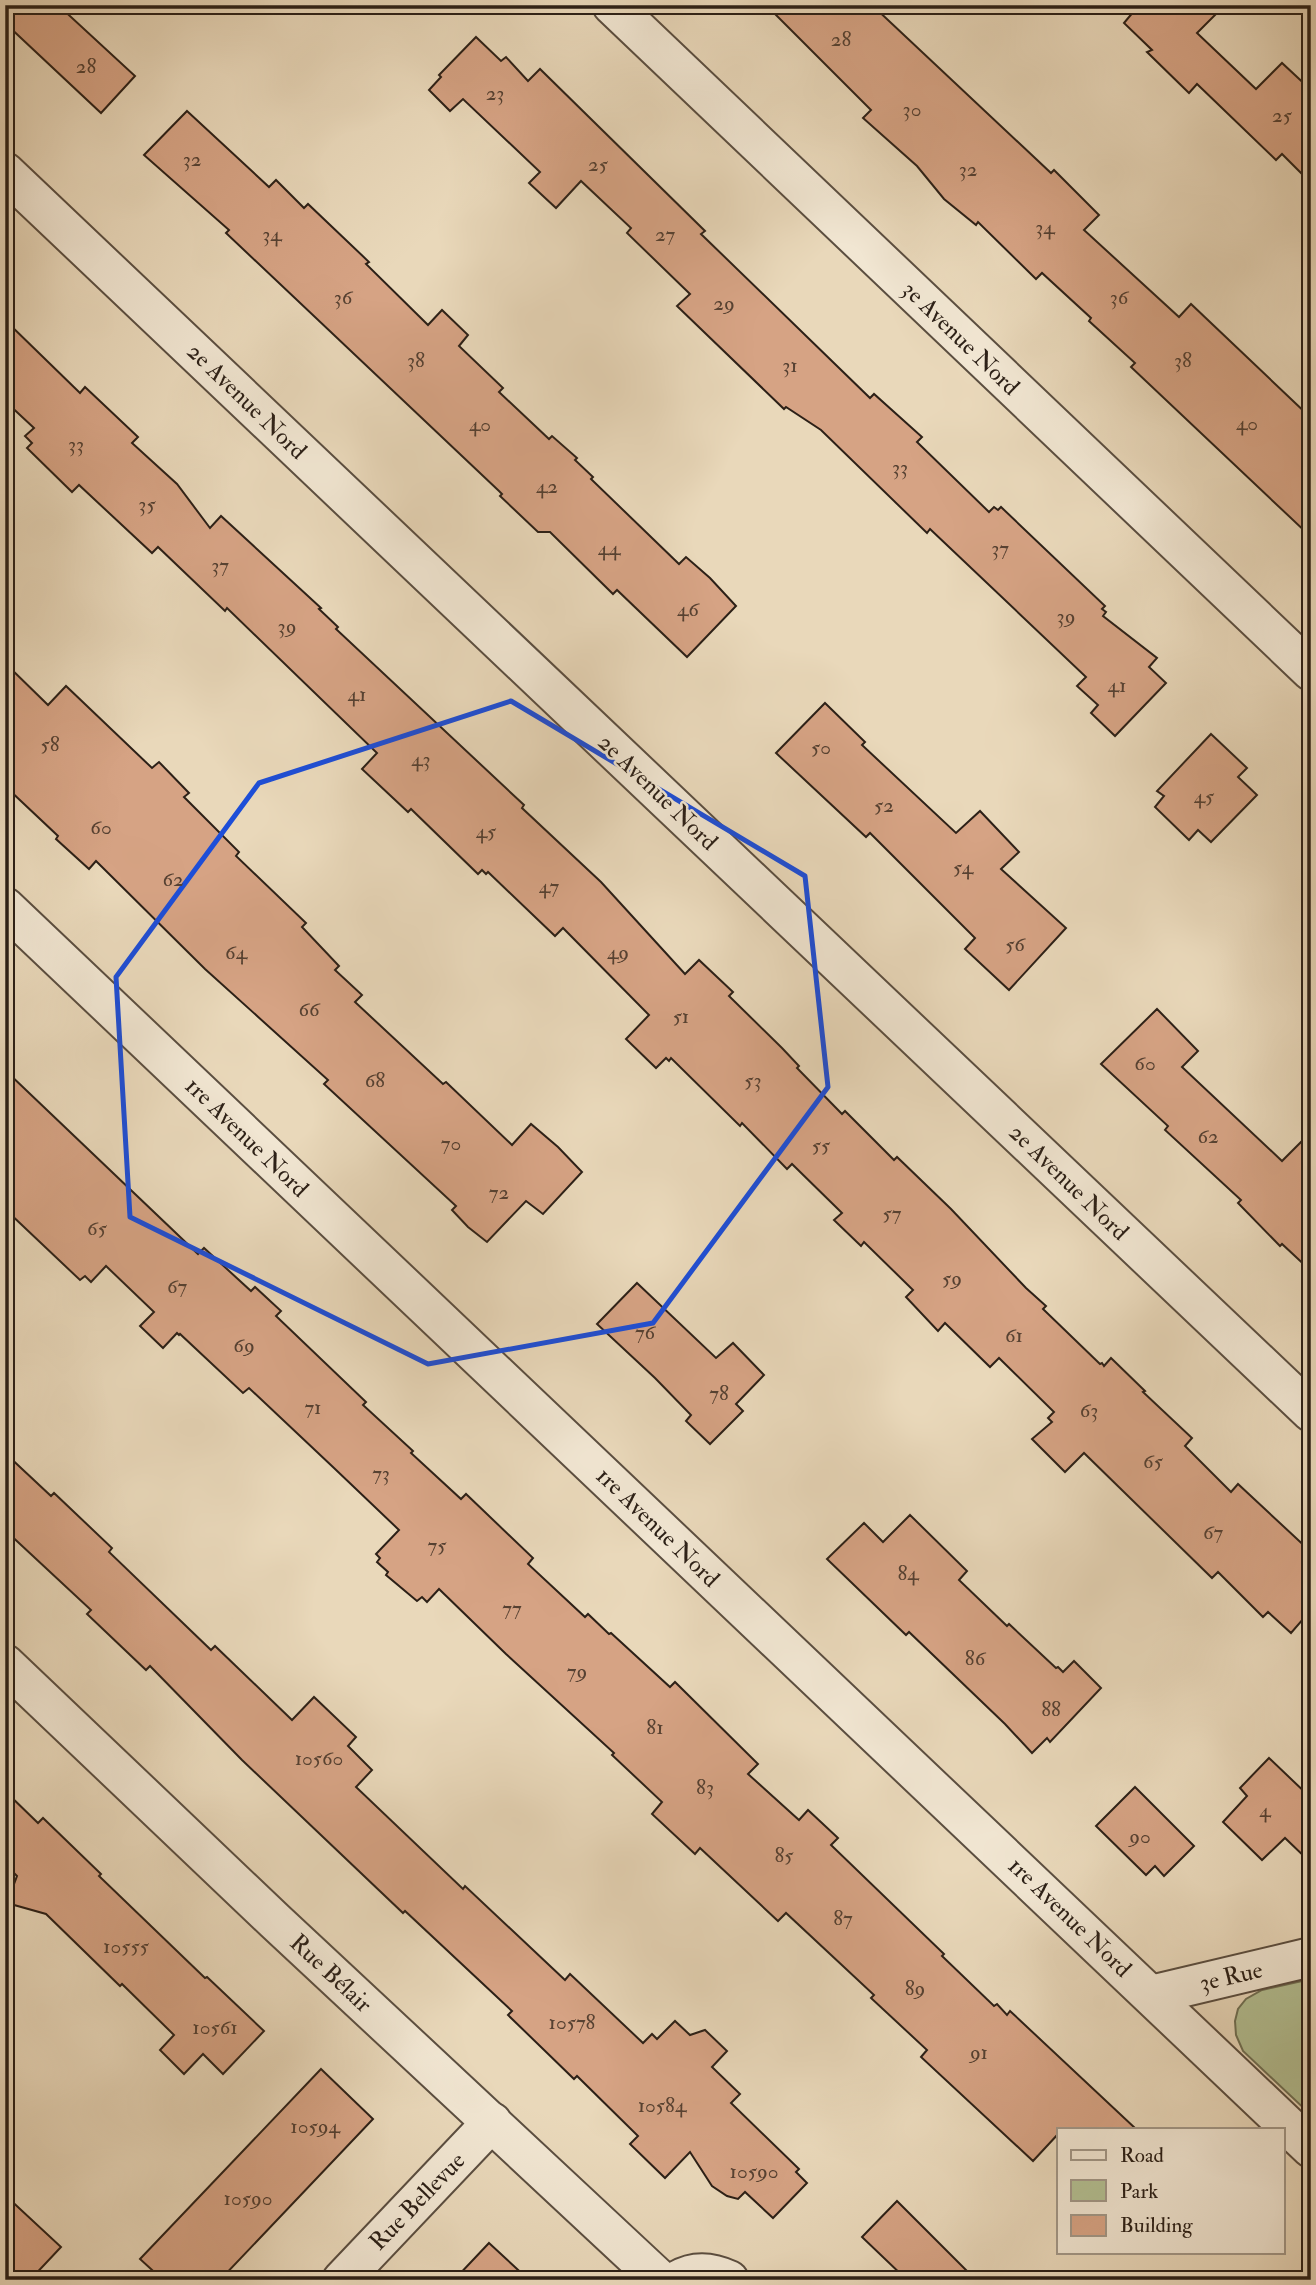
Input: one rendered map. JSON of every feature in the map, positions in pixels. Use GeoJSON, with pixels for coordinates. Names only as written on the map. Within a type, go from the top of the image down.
{"type":"FeatureCollection","features":[{"type":"Feature","properties":{"kind":"street","name":"3e Avenue Nord"},"geometry":{"type":"LineString","coordinates":[[612,5],[1311,671]]}},
{"type":"Feature","properties":{"kind":"street","name":"2e Avenue Nord"},"geometry":{"type":"LineString","coordinates":[[5,172],[1311,1412]]}},
{"type":"Feature","properties":{"kind":"street","name":"1re Avenue Nord"},"geometry":{"type":"LineString","coordinates":[[5,907],[1311,2148]]}},
{"type":"Feature","properties":{"kind":"street","name":"Rue Bélair"},"geometry":{"type":"LineString","coordinates":[[5,1664],[660,2280]]}},
{"type":"Feature","properties":{"kind":"street","name":"3e Rue"},"geometry":{"type":"LineString","coordinates":[[1151,1995],[1311,1957]]}},
{"type":"Feature","properties":{"kind":"street","name":"Rue Bellevue"},"geometry":{"type":"LineString","coordinates":[[341,2280],[492,2122]]}},
{"type":"Feature","properties":{"kind":"street"},"geometry":{"type":"LineString","coordinates":[[678,2280],[696,2273],[712,2273],[729,2280]]}},
{"type":"Feature","properties":{"kind":"highlighted area"},"geometry":{"type":"Polygon","coordinates":[[[511,701],[805,876],[828,1087],[653,1323],[428,1364],[130,1217],[116,977],[259,783],[511,701]]]}},
{"type":"Feature","properties":{"kind":"green space"},"geometry":{"type":"Polygon","coordinates":[[[1311,1979],[1311,2115],[1243,2051],[1236,2035],[1235,2021],[1238,2009],[1246,1999],[1262,1990],[1311,1979]]]}},
{"type":"Feature","properties":{"kind":"building"},"geometry":{"type":"Polygon","coordinates":[[[5,5],[58,5],[135,76],[101,113],[5,23],[5,5]]]}},
{"type":"Feature","properties":{"kind":"building"},"geometry":{"type":"Polygon","coordinates":[[[766,5],[872,5],[1051,173],[1054,170],[1099,215],[1084,230],[1179,317],[1191,304],[1311,418],[1311,537],[1131,367],[1135,363],[1089,321],[1091,318],[1042,273],[1036,279],[978,222],[976,225],[944,199],[917,166],[863,118],[871,110],[766,5]]]}},
{"type":"Feature","properties":{"kind":"building"},"geometry":{"type":"Polygon","coordinates":[[[1139,5],[1225,5],[1197,33],[1256,89],[1282,63],[1311,90],[1311,183],[1282,154],[1276,160],[1197,84],[1189,93],[1147,52],[1152,50],[1124,23],[1139,5]]]}},
{"type":"Feature","properties":{"kind":"building"},"geometry":{"type":"Polygon","coordinates":[[[476,37],[501,61],[506,57],[528,81],[540,69],[705,231],[701,234],[870,398],[874,394],[922,437],[917,442],[989,512],[994,507],[998,510],[1001,507],[1105,606],[1102,609],[1106,612],[1103,616],[1157,658],[1149,667],[1166,683],[1115,736],[1091,713],[1098,705],[1077,686],[1086,677],[930,529],[927,533],[821,430],[786,407],[784,409],[677,306],[690,294],[627,233],[631,228],[581,181],[556,208],[529,183],[540,172],[463,99],[450,111],[429,90],[441,77],[439,75],[476,37]]]}},
{"type":"Feature","properties":{"kind":"building"},"geometry":{"type":"Polygon","coordinates":[[[187,111],[269,187],[276,180],[304,208],[308,204],[369,262],[366,264],[428,325],[442,310],[468,335],[459,346],[503,388],[499,392],[549,439],[552,436],[577,458],[575,460],[593,477],[591,479],[679,564],[686,557],[736,606],[687,657],[617,590],[613,594],[550,532],[538,532],[500,496],[502,494],[499,491],[226,233],[229,230],[144,155],[187,111]]]}},
{"type":"Feature","properties":{"kind":"building"},"geometry":{"type":"Polygon","coordinates":[[[5,320],[80,393],[85,387],[138,437],[132,443],[177,484],[210,528],[221,516],[321,608],[319,609],[338,627],[336,629],[524,805],[522,808],[601,882],[685,974],[699,960],[733,992],[729,996],[782,1048],[799,1066],[797,1068],[842,1114],[845,1111],[894,1160],[897,1157],[951,1209],[1046,1306],[1043,1309],[1100,1364],[1104,1366],[1111,1358],[1192,1438],[1185,1446],[1231,1492],[1238,1484],[1311,1552],[1311,1610],[1291,1633],[1268,1612],[1263,1617],[1218,1572],[1212,1578],[1084,1453],[1065,1472],[1032,1439],[1052,1422],[1048,1418],[1054,1412],[999,1358],[990,1367],[945,1323],[938,1331],[906,1297],[913,1290],[864,1242],[861,1246],[834,1220],[842,1213],[792,1164],[787,1169],[742,1123],[740,1126],[671,1058],[669,1061],[666,1058],[656,1068],[626,1039],[649,1015],[563,928],[555,936],[488,872],[486,874],[482,870],[478,874],[411,809],[408,812],[362,769],[377,753],[227,608],[225,611],[158,547],[152,553],[79,485],[72,492],[27,448],[32,443],[25,436],[34,428],[5,401],[5,320]]]}},
{"type":"Feature","properties":{"kind":"building"},"geometry":{"type":"Polygon","coordinates":[[[5,663],[48,705],[66,686],[152,768],[159,762],[189,793],[184,797],[239,852],[236,856],[306,923],[302,927],[339,966],[335,970],[362,995],[355,1002],[443,1084],[446,1082],[512,1145],[531,1124],[558,1147],[582,1172],[543,1214],[526,1201],[487,1242],[452,1210],[456,1206],[324,1084],[328,1080],[205,969],[96,861],[89,869],[56,839],[58,836],[5,786],[5,663]]]}},
{"type":"Feature","properties":{"kind":"building"},"geometry":{"type":"Polygon","coordinates":[[[825,703],[865,742],[862,745],[956,833],[980,811],[1019,852],[1001,869],[1066,928],[1009,990],[965,949],[975,938],[870,833],[866,837],[776,753],[825,703]]]}},
{"type":"Feature","properties":{"kind":"building"},"geometry":{"type":"Polygon","coordinates":[[[1211,734],[1247,768],[1238,777],[1257,795],[1211,842],[1198,830],[1189,840],[1155,807],[1164,796],[1157,791],[1211,734]]]}},
{"type":"Feature","properties":{"kind":"building"},"geometry":{"type":"Polygon","coordinates":[[[1157,1009],[1198,1051],[1182,1067],[1282,1161],[1311,1132],[1311,1271],[1282,1244],[1280,1246],[1238,1203],[1241,1200],[1165,1130],[1168,1126],[1101,1064],[1157,1009]]]}},
{"type":"Feature","properties":{"kind":"building"},"geometry":{"type":"Polygon","coordinates":[[[5,1070],[198,1254],[204,1248],[251,1291],[255,1287],[281,1311],[276,1316],[366,1402],[363,1405],[413,1451],[411,1453],[461,1499],[466,1494],[533,1558],[528,1564],[585,1617],[588,1614],[670,1687],[675,1682],[758,1764],[748,1774],[799,1820],[808,1810],[838,1838],[831,1845],[944,1954],[942,1956],[994,2006],[997,2004],[1007,2015],[1010,2011],[1135,2128],[1057,2128],[1057,2135],[1033,2161],[921,2057],[927,2050],[871,1998],[874,1995],[786,1913],[778,1921],[700,1848],[695,1854],[652,1814],[662,1802],[612,1755],[614,1753],[439,1589],[427,1602],[422,1597],[417,1601],[386,1575],[388,1572],[377,1562],[380,1558],[376,1554],[399,1530],[249,1388],[243,1393],[180,1334],[177,1333],[163,1348],[140,1326],[154,1312],[106,1266],[91,1282],[85,1276],[80,1280],[5,1209],[5,1070]]]}},
{"type":"Feature","properties":{"kind":"building"},"geometry":{"type":"Polygon","coordinates":[[[637,1283],[716,1358],[733,1343],[764,1375],[736,1404],[743,1411],[710,1444],[686,1421],[691,1415],[597,1324],[637,1283]]]}},
{"type":"Feature","properties":{"kind":"building"},"geometry":{"type":"Polygon","coordinates":[[[5,1453],[51,1496],[54,1493],[112,1548],[109,1552],[211,1650],[215,1646],[292,1720],[314,1697],[356,1737],[348,1746],[372,1770],[356,1787],[463,1889],[465,1886],[565,1980],[570,1974],[643,2043],[652,2034],[657,2039],[675,2021],[690,2035],[705,2030],[727,2051],[712,2067],[740,2094],[731,2103],[799,2169],[796,2172],[807,2183],[773,2218],[745,2192],[738,2199],[727,2196],[712,2186],[690,2152],[665,2178],[630,2144],[638,2136],[577,2076],[574,2079],[508,2015],[512,2011],[405,1911],[403,1913],[242,1760],[150,1666],[146,1670],[87,1614],[91,1610],[5,1530],[5,1453]]]}},
{"type":"Feature","properties":{"kind":"building"},"geometry":{"type":"Polygon","coordinates":[[[910,1515],[967,1571],[959,1580],[1007,1626],[1009,1624],[1056,1668],[1063,1672],[1074,1661],[1101,1688],[1050,1742],[1047,1738],[1032,1753],[909,1632],[906,1635],[827,1559],[864,1523],[883,1542],[910,1515]]]}},
{"type":"Feature","properties":{"kind":"building"},"geometry":{"type":"Polygon","coordinates":[[[1269,1758],[1311,1798],[1311,1863],[1285,1838],[1262,1860],[1223,1822],[1247,1796],[1240,1788],[1269,1758]]]}},
{"type":"Feature","properties":{"kind":"building"},"geometry":{"type":"Polygon","coordinates":[[[1135,1787],[1194,1846],[1164,1876],[1155,1866],[1146,1875],[1096,1826],[1135,1787]]]}},
{"type":"Feature","properties":{"kind":"building"},"geometry":{"type":"Polygon","coordinates":[[[5,1791],[38,1823],[43,1818],[101,1874],[99,1876],[264,2031],[223,2074],[203,2054],[184,2074],[160,2050],[174,2035],[122,1984],[120,1986],[46,1914],[7,1903],[17,1876],[5,1864],[5,1791]]]}},
{"type":"Feature","properties":{"kind":"building"},"geometry":{"type":"Polygon","coordinates":[[[321,2069],[373,2119],[220,2280],[163,2280],[140,2259],[321,2069]]]}},
{"type":"Feature","properties":{"kind":"building"},"geometry":{"type":"Polygon","coordinates":[[[5,2195],[61,2247],[30,2280],[5,2280],[5,2195]]]}},
{"type":"Feature","properties":{"kind":"building"},"geometry":{"type":"Polygon","coordinates":[[[897,2201],[976,2280],[907,2280],[862,2237],[897,2201]]]}},
{"type":"Feature","properties":{"kind":"building"},"geometry":{"type":"Polygon","coordinates":[[[489,2243],[529,2280],[454,2280],[489,2243]]]}}]}
